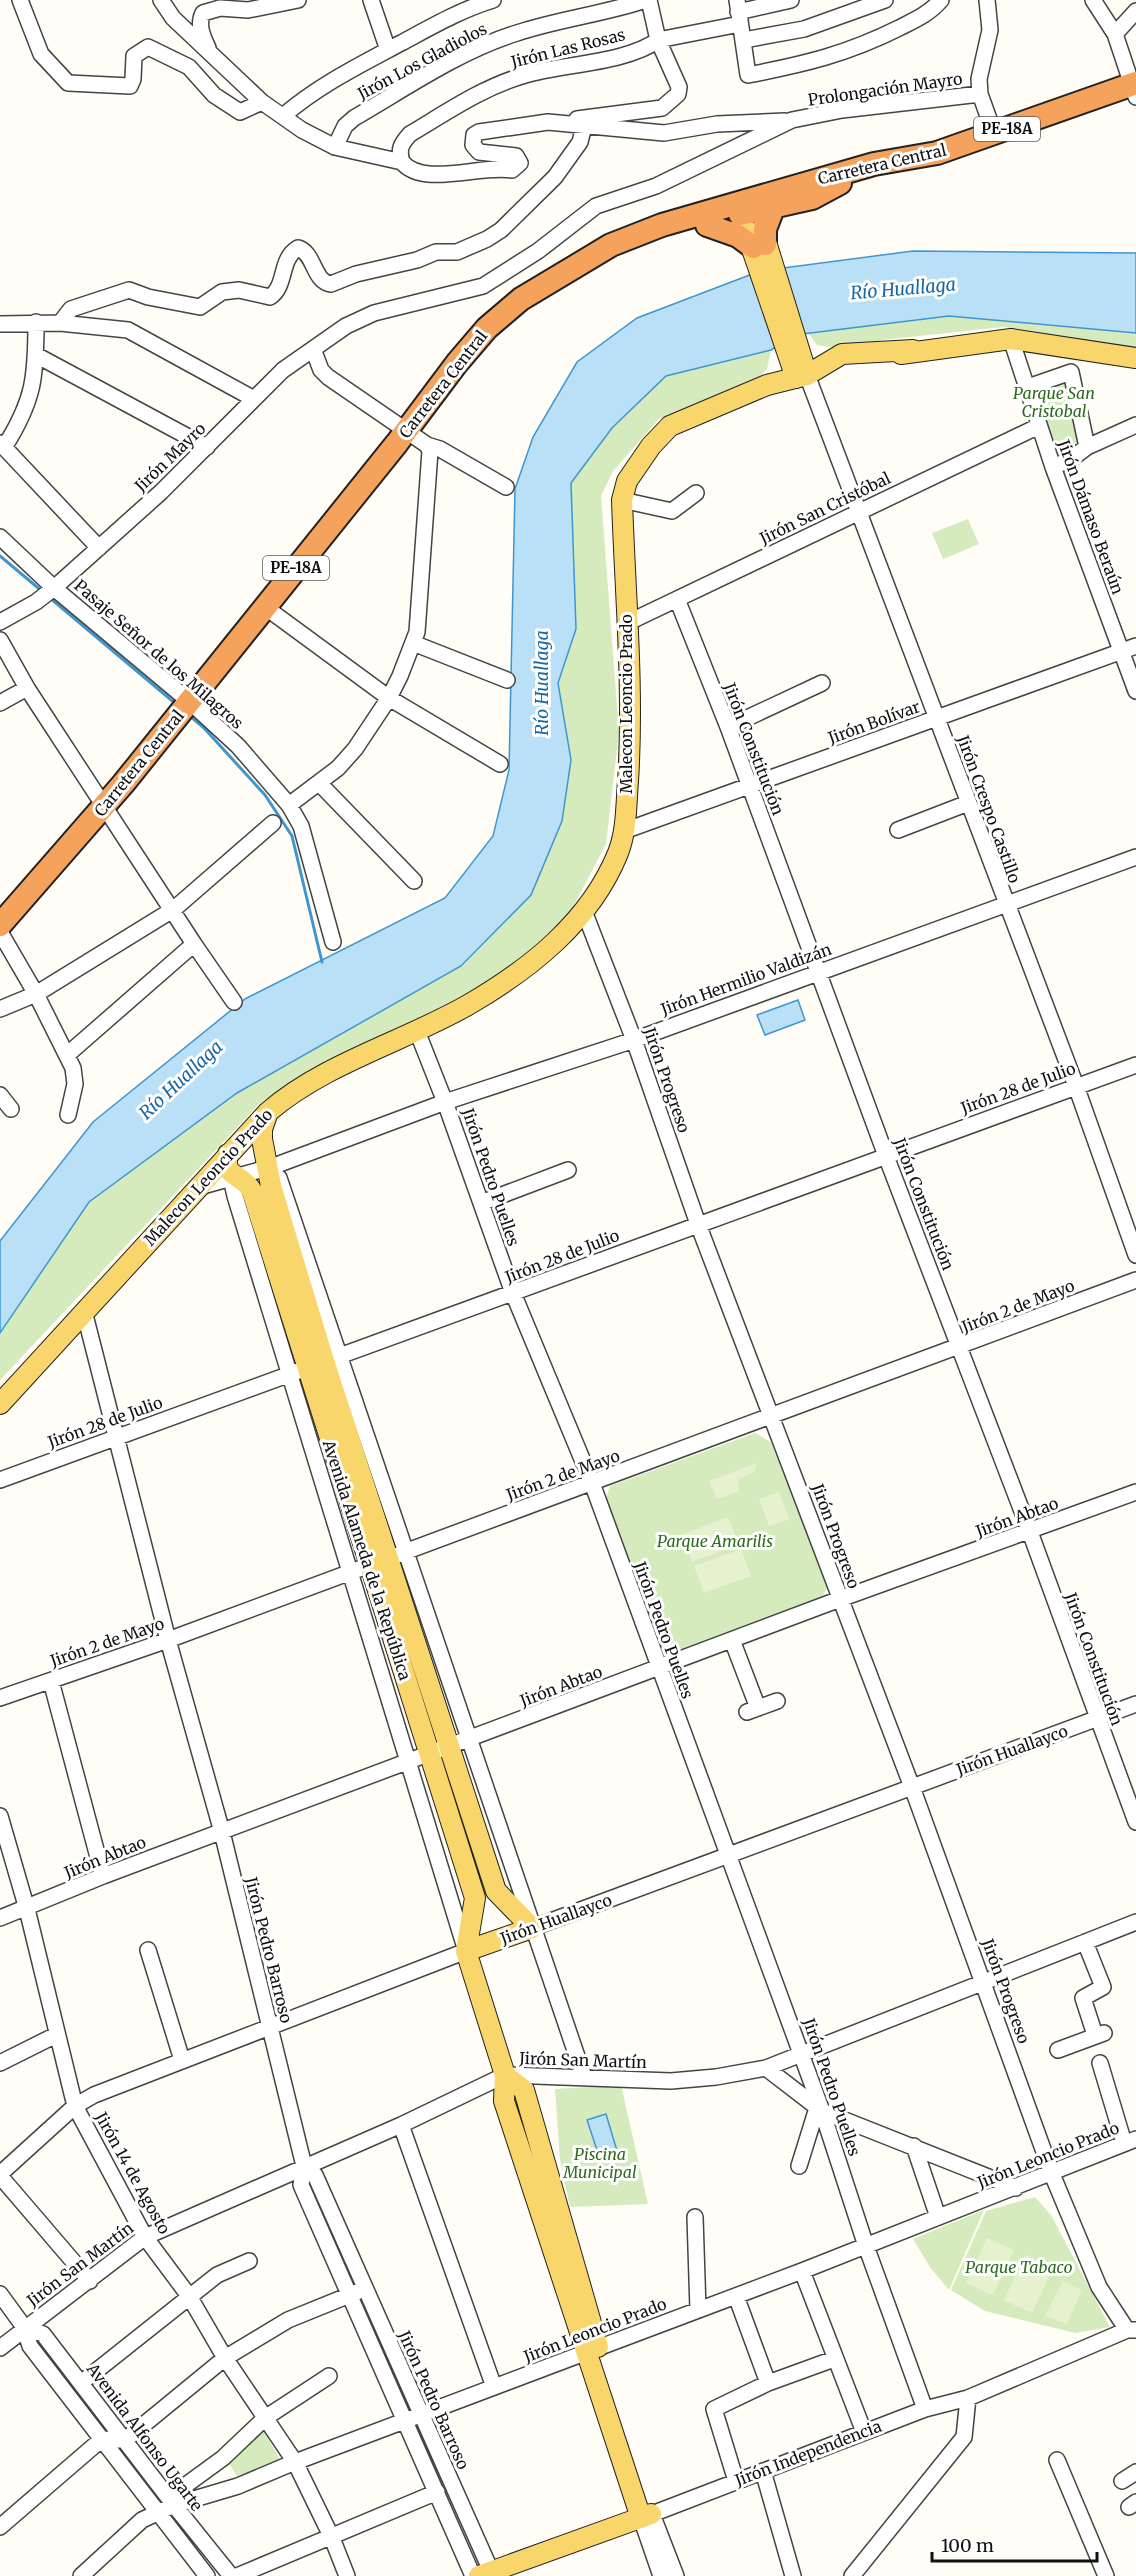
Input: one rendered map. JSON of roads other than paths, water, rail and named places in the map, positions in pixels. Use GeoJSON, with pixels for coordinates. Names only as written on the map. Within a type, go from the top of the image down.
{"type":"FeatureCollection","features":[{"type":"Feature","properties":{"kind":"highway","name":"Carretera Central"},"geometry":{"type":"LineString","coordinates":[[0,925],[105,806],[487,328],[521,299],[625,239],[754,208],[812,198],[874,164],[937,153],[1135,88]]}},
{"type":"Feature","properties":{"kind":"highway","name":"PE-18A"},"geometry":{"type":"LineString","coordinates":[[625,239],[679,234],[754,208]]}},
{"type":"Feature","properties":{"kind":"highway"},"geometry":{"type":"LineString","coordinates":[[707,225],[738,236],[760,251],[765,229],[754,208]]}},
{"type":"Feature","properties":{"kind":"main road"},"geometry":{"type":"LineString","coordinates":[[754,208],[760,251],[788,343],[806,374]]}},
{"type":"Feature","properties":{"kind":"main road"},"geometry":{"type":"LineString","coordinates":[[1011,339],[1136,358]]}},
{"type":"Feature","properties":{"kind":"main road","name":"Malecon Leoncio Prado"},"geometry":{"type":"LineString","coordinates":[[0,1404],[268,1112],[313,1081],[417,1031],[505,982],[567,931],[584,911],[608,873],[624,831],[629,755],[627,623],[621,500],[627,481],[651,446],[670,426],[767,385],[806,374],[842,354],[913,350],[1011,339]]}},
{"type":"Feature","properties":{"kind":"main road"},"geometry":{"type":"LineString","coordinates":[[767,385],[788,343]]}},
{"type":"Feature","properties":{"kind":"main road","name":"Avenida Alameda de la República"},"geometry":{"type":"LineString","coordinates":[[268,1112],[262,1140],[267,1168],[315,1365],[369,1566],[475,1898],[466,1951],[505,2075]]}},
{"type":"Feature","properties":{"kind":"main road","name":"Avenida Alameda de la República"},"geometry":{"type":"LineString","coordinates":[[228,1154],[225,1164],[228,1170],[245,1181],[252,1191],[315,1365],[397,1555],[449,1747],[496,1891],[532,1928]]}},
{"type":"Feature","properties":{"kind":"main road","name":"Jirón Huallayco"},"geometry":{"type":"LineString","coordinates":[[466,1951],[532,1928]]}},
{"type":"Feature","properties":{"kind":"main road"},"geometry":{"type":"LineString","coordinates":[[505,2075],[525,2091],[592,2351],[646,2516]]}},
{"type":"Feature","properties":{"kind":"main road","name":"Jirón Independencia"},"geometry":{"type":"LineString","coordinates":[[481,2574],[646,2516]]}},
{"type":"Feature","properties":{"kind":"street"},"geometry":{"type":"LineString","coordinates":[[20,0],[41,54],[68,83],[130,86],[133,79],[134,56],[148,47],[189,67],[214,95],[240,112],[262,102]]}},
{"type":"Feature","properties":{"kind":"street"},"geometry":{"type":"LineString","coordinates":[[161,0],[173,18],[262,102],[302,130],[335,147],[402,162],[407,169],[417,172],[458,174],[487,168],[513,170],[520,163],[516,156],[478,152],[473,146],[474,135],[479,132],[662,108],[671,102],[678,94],[679,87],[658,40],[647,0]]}},
{"type":"Feature","properties":{"kind":"street"},"geometry":{"type":"LineString","coordinates":[[211,53],[201,28],[200,19],[203,13],[220,8],[248,10],[298,0]]}},
{"type":"Feature","properties":{"kind":"street"},"geometry":{"type":"LineString","coordinates":[[371,0],[388,50]]}},
{"type":"Feature","properties":{"kind":"street"},"geometry":{"type":"LineString","coordinates":[[283,116],[310,93],[468,8],[493,0]]}},
{"type":"Feature","properties":{"kind":"street","name":"Jirón Los Gladiolos"},"geometry":{"type":"LineString","coordinates":[[335,147],[345,126],[354,118],[469,53],[516,33],[618,10],[647,0]]}},
{"type":"Feature","properties":{"kind":"street","name":"Jirón Las Rosas"},"geometry":{"type":"LineString","coordinates":[[402,162],[399,153],[402,143],[410,134],[472,96],[522,76],[567,65],[617,57],[739,12],[791,0]]}},
{"type":"Feature","properties":{"kind":"street"},"geometry":{"type":"LineString","coordinates":[[744,40],[804,29],[885,0]]}},
{"type":"Feature","properties":{"kind":"street"},"geometry":{"type":"LineString","coordinates":[[739,12],[748,75],[812,63],[864,45],[928,13],[941,0]]}},
{"type":"Feature","properties":{"kind":"street"},"geometry":{"type":"LineString","coordinates":[[987,0],[990,30],[979,79],[980,94],[994,133]]}},
{"type":"Feature","properties":{"kind":"street"},"geometry":{"type":"LineString","coordinates":[[1093,0],[1115,34],[1135,88]]}},
{"type":"Feature","properties":{"kind":"street"},"geometry":{"type":"LineString","coordinates":[[1115,34],[1136,11]]}},
{"type":"Feature","properties":{"kind":"street","name":"Prolongación Mayro"},"geometry":{"type":"LineString","coordinates":[[313,349],[346,326],[374,313],[483,286],[538,251],[596,206],[656,186],[792,120],[842,110],[980,94]]}},
{"type":"Feature","properties":{"kind":"street"},"geometry":{"type":"LineString","coordinates":[[548,122],[664,133],[717,124],[792,120]]}},
{"type":"Feature","properties":{"kind":"street"},"geometry":{"type":"LineString","coordinates":[[60,323],[71,309],[129,290],[148,297],[200,307],[222,292],[239,290],[270,297],[278,289],[288,258],[298,249],[305,251],[322,280],[331,284],[356,274],[417,260],[435,252],[448,253],[471,247],[501,230],[555,177],[580,141],[584,126]]}},
{"type":"Feature","properties":{"kind":"street"},"geometry":{"type":"LineString","coordinates":[[36,322],[36,355],[32,391],[22,418],[2,445],[99,548]]}},
{"type":"Feature","properties":{"kind":"street"},"geometry":{"type":"LineString","coordinates":[[0,324],[60,323],[128,330],[254,399]]}},
{"type":"Feature","properties":{"kind":"street","name":"Jirón Dámaso Beraún"},"geometry":{"type":"LineString","coordinates":[[1011,339],[1025,388],[1053,467],[1136,691]]}},
{"type":"Feature","properties":{"kind":"street"},"geometry":{"type":"LineString","coordinates":[[313,349],[321,370],[328,377],[405,432],[427,445],[440,449],[506,487]]}},
{"type":"Feature","properties":{"kind":"street","name":"Jirón Mayro"},"geometry":{"type":"LineString","coordinates":[[0,622],[36,603],[99,548],[207,447],[289,365],[313,349]]}},
{"type":"Feature","properties":{"kind":"street"},"geometry":{"type":"LineString","coordinates":[[36,355],[207,447]]}},
{"type":"Feature","properties":{"kind":"street","name":"Jirón Dámaso Beraún"},"geometry":{"type":"LineString","coordinates":[[1025,388],[1071,372],[1087,447]]}},
{"type":"Feature","properties":{"kind":"street","name":"Jirón Crespo Castillo"},"geometry":{"type":"LineString","coordinates":[[806,374],[1076,1086],[1136,1255]]}},
{"type":"Feature","properties":{"kind":"street"},"geometry":{"type":"LineString","coordinates":[[1053,467],[1071,459],[1087,447],[1136,425]]}},
{"type":"Feature","properties":{"kind":"street","name":"Jirón San Cristóbal"},"geometry":{"type":"LineString","coordinates":[[627,623],[1039,426]]}},
{"type":"Feature","properties":{"kind":"street"},"geometry":{"type":"LineString","coordinates":[[289,805],[338,768],[355,749],[389,698],[413,643],[417,632],[430,451],[427,445]]}},
{"type":"Feature","properties":{"kind":"street"},"geometry":{"type":"LineString","coordinates":[[621,500],[672,511],[696,493]]}},
{"type":"Feature","properties":{"kind":"street","name":"Pasaje Señor de los Milagros"},"geometry":{"type":"LineString","coordinates":[[0,537],[52,589],[238,746],[289,805],[301,826],[333,942]]}},
{"type":"Feature","properties":{"kind":"street","name":"Jirón Constitución"},"geometry":{"type":"LineString","coordinates":[[677,599],[728,726],[886,1156],[1030,1532],[1096,1719],[1136,1822]]}},
{"type":"Feature","properties":{"kind":"street"},"geometry":{"type":"LineString","coordinates":[[265,607],[389,698],[500,764]]}},
{"type":"Feature","properties":{"kind":"street"},"geometry":{"type":"LineString","coordinates":[[0,640],[27,688],[234,1002]]}},
{"type":"Feature","properties":{"kind":"street"},"geometry":{"type":"LineString","coordinates":[[413,643],[507,680]]}},
{"type":"Feature","properties":{"kind":"street","name":"Jirón Bolívar"},"geometry":{"type":"LineString","coordinates":[[624,831],[1136,646]]}},
{"type":"Feature","properties":{"kind":"street"},"geometry":{"type":"LineString","coordinates":[[728,726],[822,683]]}},
{"type":"Feature","properties":{"kind":"street"},"geometry":{"type":"LineString","coordinates":[[0,703],[27,688]]}},
{"type":"Feature","properties":{"kind":"street"},"geometry":{"type":"LineString","coordinates":[[319,783],[414,881]]}},
{"type":"Feature","properties":{"kind":"street"},"geometry":{"type":"LineString","coordinates":[[898,830],[968,803]]}},
{"type":"Feature","properties":{"kind":"street"},"geometry":{"type":"LineString","coordinates":[[0,1009],[36,994],[174,909],[273,823]]}},
{"type":"Feature","properties":{"kind":"street","name":"Jirón Hermilio Valdizán"},"geometry":{"type":"LineString","coordinates":[[196,1188],[267,1168],[445,1102],[634,1040],[1136,857]]}},
{"type":"Feature","properties":{"kind":"street","name":"Jirón Progreso"},"geometry":{"type":"LineString","coordinates":[[584,911],[634,1040],[698,1224],[912,1788],[1052,2174],[1099,2287],[1132,2330]]}},
{"type":"Feature","properties":{"kind":"street"},"geometry":{"type":"LineString","coordinates":[[0,932],[68,1054],[75,1084],[68,1115]]}},
{"type":"Feature","properties":{"kind":"street"},"geometry":{"type":"LineString","coordinates":[[68,1054],[194,944]]}},
{"type":"Feature","properties":{"kind":"street","name":"Jirón Pedro Puelles"},"geometry":{"type":"LineString","coordinates":[[417,1031],[445,1102],[513,1293],[591,1483],[729,1855],[801,2052],[866,2246],[925,2409]]}},
{"type":"Feature","properties":{"kind":"street","name":"Jirón 28 de Julio"},"geometry":{"type":"LineString","coordinates":[[0,1480],[1136,1065]]}},
{"type":"Feature","properties":{"kind":"street"},"geometry":{"type":"LineString","coordinates":[[0,1095],[11,1109]]}},
{"type":"Feature","properties":{"kind":"street"},"geometry":{"type":"LineString","coordinates":[[481,1203],[568,1170]]}},
{"type":"Feature","properties":{"kind":"street","name":"Jirón 2 de Mayo"},"geometry":{"type":"LineString","coordinates":[[0,1698],[168,1640],[1136,1280]]}},
{"type":"Feature","properties":{"kind":"street","name":"Jirón Pedro Barroso"},"geometry":{"type":"LineString","coordinates":[[84,1311],[168,1640],[222,1832],[304,2166],[315,2175],[421,2414],[481,2574]]}},
{"type":"Feature","properties":{"kind":"street","name":"Avenida Alameda de la República"},"geometry":{"type":"LineString","coordinates":[[315,1365],[350,1573],[466,1951]]}},
{"type":"Feature","properties":{"kind":"street","name":"Jirón Abtao"},"geometry":{"type":"LineString","coordinates":[[0,1918],[27,1909],[103,1876],[840,1599],[1030,1532],[1136,1491]]}},
{"type":"Feature","properties":{"kind":"street","name":"Avenida Alameda de la República"},"geometry":{"type":"LineString","coordinates":[[397,1555],[469,1740],[584,2077]]}},
{"type":"Feature","properties":{"kind":"street"},"geometry":{"type":"LineString","coordinates":[[732,1640],[752,1710],[777,1701]]}},
{"type":"Feature","properties":{"kind":"street"},"geometry":{"type":"LineString","coordinates":[[51,1681],[103,1876]]}},
{"type":"Feature","properties":{"kind":"street","name":"Jirón Huallayco"},"geometry":{"type":"LineString","coordinates":[[532,1928],[1136,1704]]}},
{"type":"Feature","properties":{"kind":"street","name":"Jirón 14 de Agosto"},"geometry":{"type":"LineString","coordinates":[[0,1816],[27,1909],[75,2106],[145,2237],[189,2296],[225,2358],[295,2462],[333,2538],[347,2576]]}},
{"type":"Feature","properties":{"kind":"street","name":"Jirón San Martín"},"geometry":{"type":"LineString","coordinates":[[0,2348],[24,2327],[90,2281],[145,2237],[401,2124],[505,2075],[671,2082],[716,2078],[766,2068],[801,2052],[1136,1922]]}},
{"type":"Feature","properties":{"kind":"street"},"geometry":{"type":"LineString","coordinates":[[1058,2050],[1100,2034],[1083,1998],[1103,1987],[1085,1942]]}},
{"type":"Feature","properties":{"kind":"street"},"geometry":{"type":"LineString","coordinates":[[148,1950],[182,2060]]}},
{"type":"Feature","properties":{"kind":"street","name":"Jirón Huallayco"},"geometry":{"type":"LineString","coordinates":[[0,2175],[75,2106],[94,2095],[466,1951]]}},
{"type":"Feature","properties":{"kind":"street"},"geometry":{"type":"LineString","coordinates":[[0,2063],[56,2035]]}},
{"type":"Feature","properties":{"kind":"street"},"geometry":{"type":"LineString","coordinates":[[1100,2063],[1130,2141]]}},
{"type":"Feature","properties":{"kind":"street"},"geometry":{"type":"LineString","coordinates":[[766,2068],[820,2109],[1016,2188]]}},
{"type":"Feature","properties":{"kind":"street"},"geometry":{"type":"LineString","coordinates":[[799,2166],[820,2109]]}},
{"type":"Feature","properties":{"kind":"street"},"geometry":{"type":"LineString","coordinates":[[401,2124],[494,2387]]}},
{"type":"Feature","properties":{"kind":"street","name":"Jirón Leoncio Prado"},"geometry":{"type":"LineString","coordinates":[[81,2576],[142,2520],[174,2505],[238,2486],[295,2462],[802,2271],[1052,2174],[1130,2141]]}},
{"type":"Feature","properties":{"kind":"street"},"geometry":{"type":"LineString","coordinates":[[914,2146],[938,2217]]}},
{"type":"Feature","properties":{"kind":"street"},"geometry":{"type":"LineString","coordinates":[[304,2166],[301,2185],[437,2492],[481,2574]]}},
{"type":"Feature","properties":{"kind":"street"},"geometry":{"type":"LineString","coordinates":[[0,2175],[90,2281]]}},
{"type":"Feature","properties":{"kind":"street"},"geometry":{"type":"LineString","coordinates":[[695,2217],[698,2310]]}},
{"type":"Feature","properties":{"kind":"street"},"geometry":{"type":"LineString","coordinates":[[81,2383],[217,2275],[249,2260]]}},
{"type":"Feature","properties":{"kind":"street"},"geometry":{"type":"LineString","coordinates":[[802,2271],[864,2432]]}},
{"type":"Feature","properties":{"kind":"street"},"geometry":{"type":"LineString","coordinates":[[0,2527],[102,2439],[125,2440],[225,2358],[288,2320],[364,2289]]}},
{"type":"Feature","properties":{"kind":"street","name":"Avenida Alfonso Ugarte"},"geometry":{"type":"LineString","coordinates":[[0,2294],[24,2327],[30,2346],[207,2576]]}},
{"type":"Feature","properties":{"kind":"street"},"geometry":{"type":"LineString","coordinates":[[736,2296],[768,2383]]}},
{"type":"Feature","properties":{"kind":"street","name":"Avenida Alfonso Ugarte"},"geometry":{"type":"LineString","coordinates":[[24,2327],[43,2334],[231,2576]]}},
{"type":"Feature","properties":{"kind":"street","name":"Jirón Independencia"},"geometry":{"type":"LineString","coordinates":[[646,2516],[925,2409],[968,2397],[1132,2330]]}},
{"type":"Feature","properties":{"kind":"street"},"geometry":{"type":"LineString","coordinates":[[736,2481],[714,2409],[768,2383],[834,2359]]}},
{"type":"Feature","properties":{"kind":"street"},"geometry":{"type":"LineString","coordinates":[[174,2505],[175,2493],[223,2458],[265,2418],[329,2376]]}},
{"type":"Feature","properties":{"kind":"street"},"geometry":{"type":"LineString","coordinates":[[852,2576],[964,2437],[968,2397]]}},
{"type":"Feature","properties":{"kind":"street"},"geometry":{"type":"LineString","coordinates":[[1057,2460],[1105,2576]]}},
{"type":"Feature","properties":{"kind":"street"},"geometry":{"type":"LineString","coordinates":[[763,2471],[793,2576]]}},
{"type":"Feature","properties":{"kind":"street"},"geometry":{"type":"LineString","coordinates":[[1122,2481],[1136,2472]]}},
{"type":"Feature","properties":{"kind":"street"},"geometry":{"type":"LineString","coordinates":[[237,2576],[333,2538],[437,2492]]}},
{"type":"Feature","properties":{"kind":"street"},"geometry":{"type":"LineString","coordinates":[[646,2516],[661,2576]]}},
{"type":"Feature","properties":{"kind":"street"},"geometry":{"type":"LineString","coordinates":[[646,2516],[675,2576]]}},
{"type":"Feature","properties":{"kind":"water","name":"Río Huallaga"},"geometry":{"type":"Polygon","coordinates":[[[913,251],[1136,253],[1136,333],[949,316],[794,335],[771,350],[666,376],[612,428],[571,483],[576,629],[558,683],[571,760],[562,821],[531,895],[461,966],[237,1093],[89,1202],[0,1333],[0,1241],[93,1122],[245,999],[445,898],[493,836],[509,770],[515,489],[533,437],[577,362],[637,318],[760,271],[913,251]]]}},
{"type":"Feature","properties":{"kind":"water"},"geometry":{"type":"Polygon","coordinates":[[[798,1000],[805,1020],[765,1035],[757,1015],[798,1000]]]}},
{"type":"Feature","properties":{"kind":"water"},"geometry":{"type":"Polygon","coordinates":[[[606,2114],[618,2154],[608,2162],[600,2159],[587,2120],[606,2114]]]}},
{"type":"Feature","properties":{"kind":"waterway"},"geometry":{"type":"LineString","coordinates":[[0,556],[43,592]]}},
{"type":"Feature","properties":{"kind":"waterway"},"geometry":{"type":"LineString","coordinates":[[50,598],[176,704]]}},
{"type":"Feature","properties":{"kind":"waterway"},"geometry":{"type":"LineString","coordinates":[[190,716],[204,728],[265,795],[292,836],[322,962]]}},
{"type":"Feature","properties":{"kind":"park label","name":"Parque San Cristobal"},"geometry":{"type":"Point","coordinates":[1054,402]}},
{"type":"Feature","properties":{"kind":"park label","name":"Parque Amarilis"},"geometry":{"type":"Point","coordinates":[715,1541]}},
{"type":"Feature","properties":{"kind":"park label","name":"Piscina Municipal"},"geometry":{"type":"Point","coordinates":[600,2163]}},
{"type":"Feature","properties":{"kind":"park label","name":"Parque Tabaco"},"geometry":{"type":"Point","coordinates":[1019,2267]}}]}
